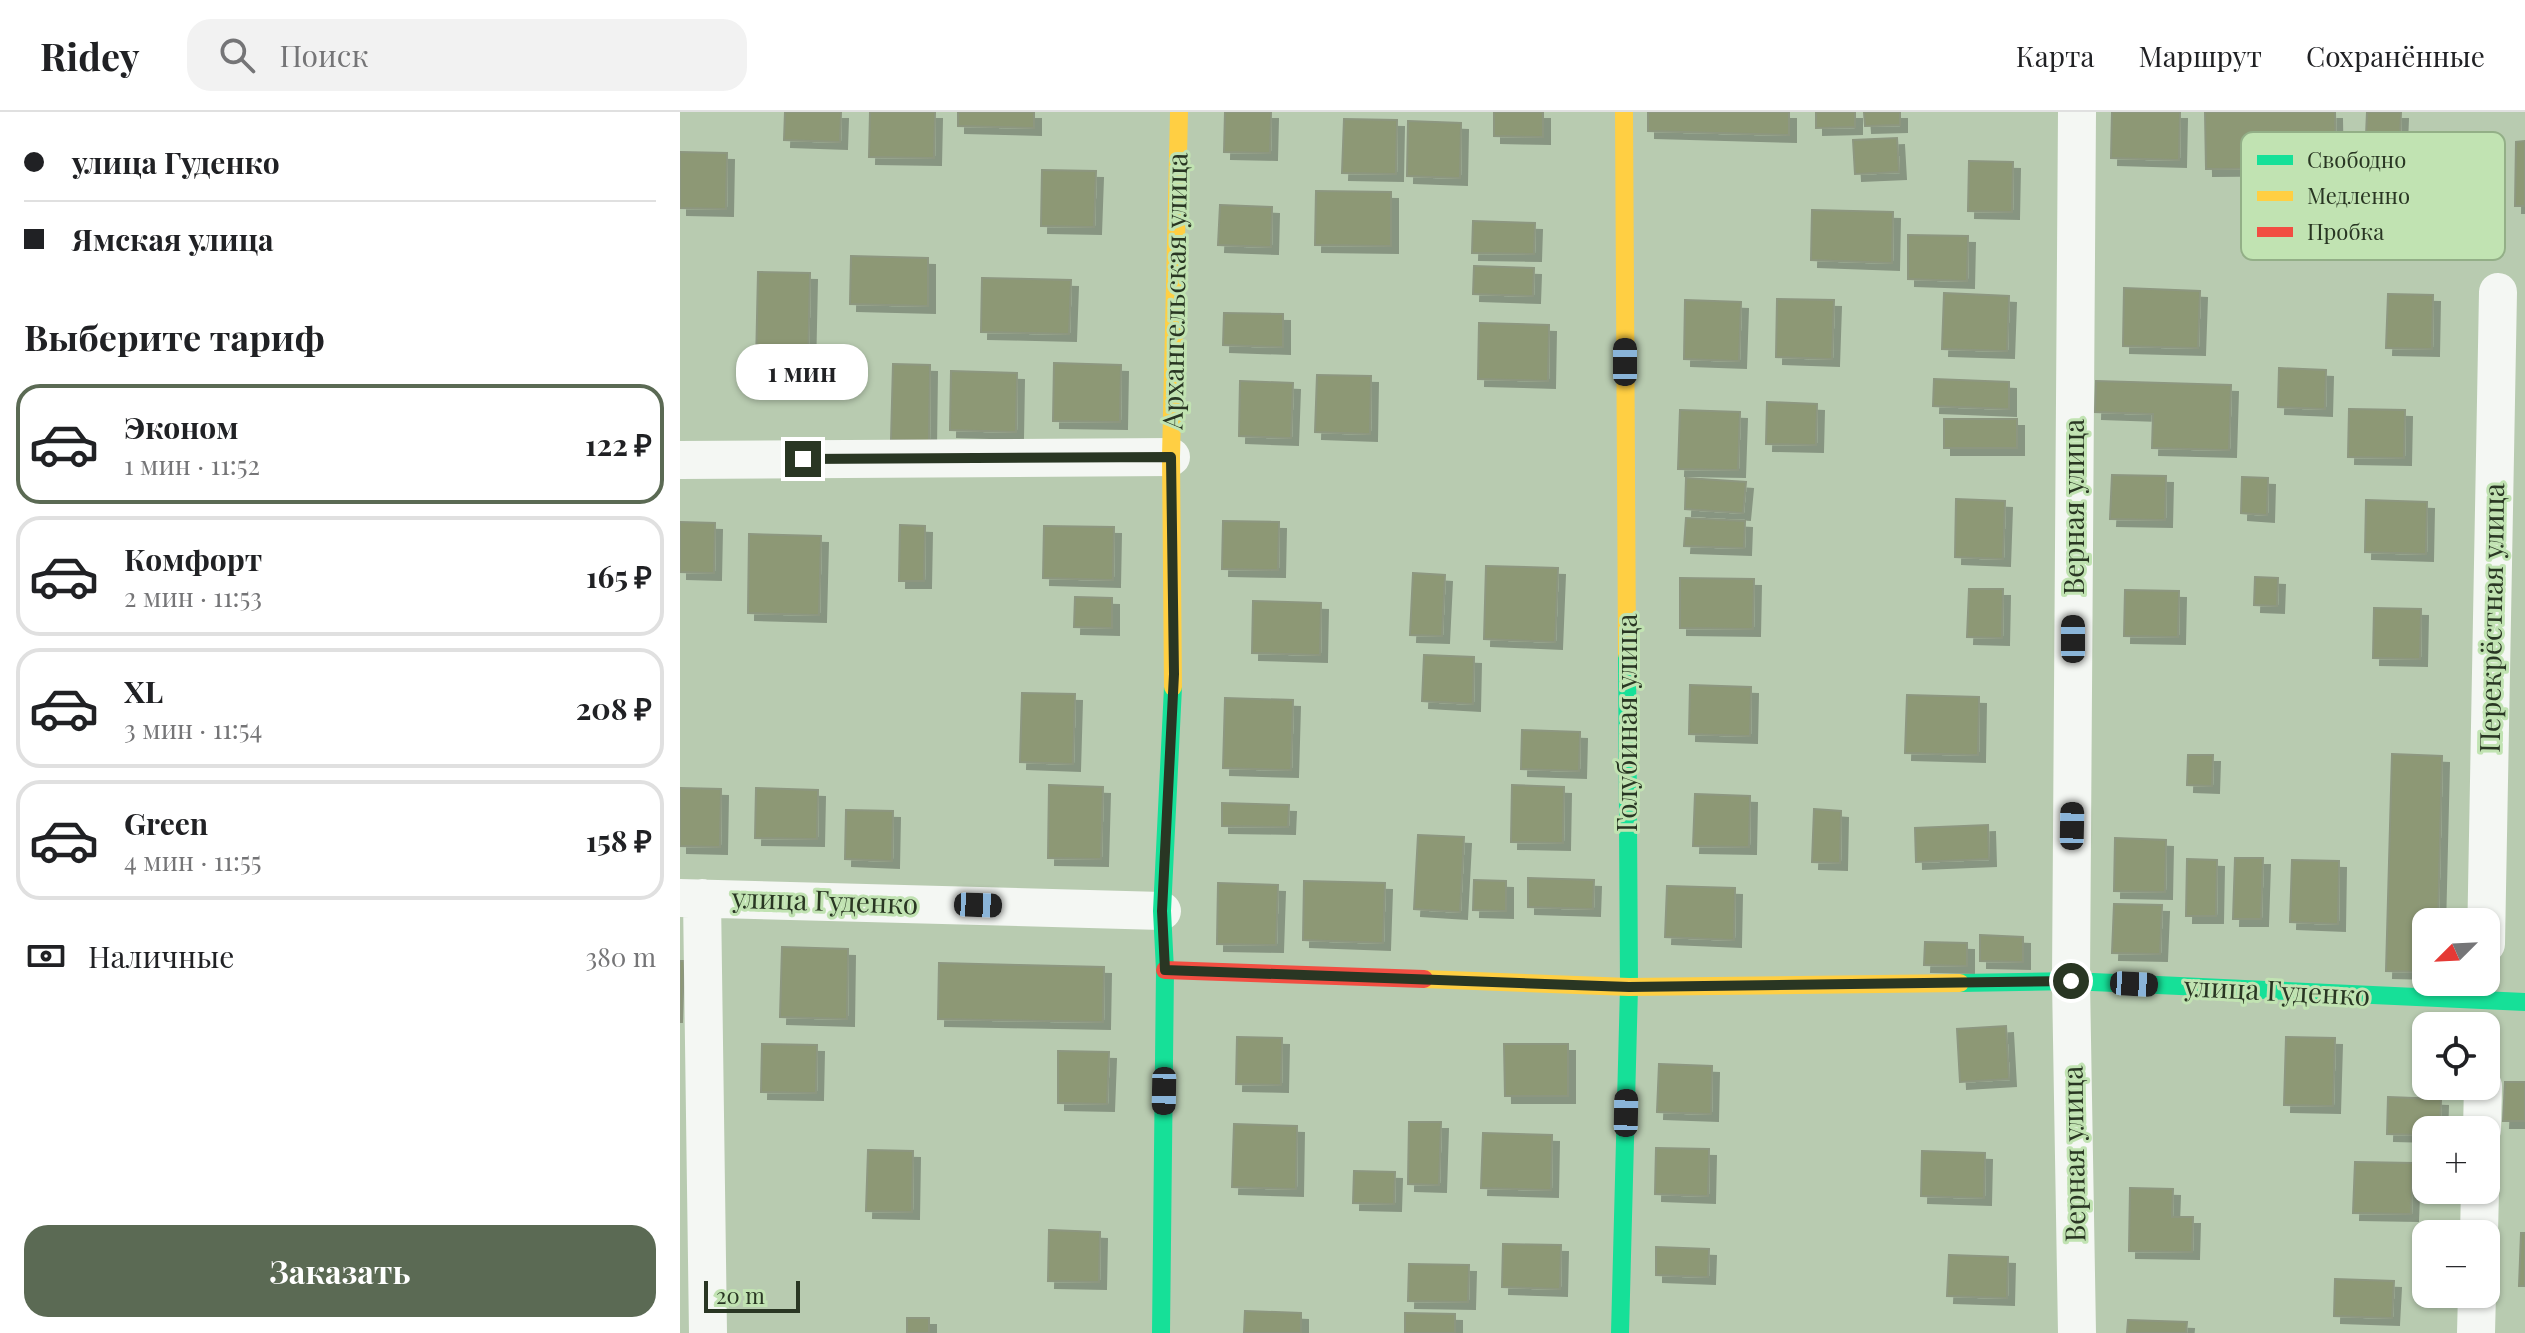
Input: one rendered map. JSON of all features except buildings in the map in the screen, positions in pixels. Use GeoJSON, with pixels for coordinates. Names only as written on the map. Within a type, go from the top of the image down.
{"type":"FeatureCollection","features":[{"type":"Feature","properties":{"kind":"street","name":"Архангельская улица"},"geometry":{"type":"LineString","coordinates":[[1161,1333],[1165,970],[1162,911],[1174,674],[1171,457],[1179,112]]}},
{"type":"Feature","properties":{"kind":"street","name":"Голубиная улица"},"geometry":{"type":"LineString","coordinates":[[1620,1333],[1629,987],[1624,112]]}},
{"type":"Feature","properties":{"kind":"street","name":"Верная улица"},"geometry":{"type":"LineString","coordinates":[[2077,112],[2071,981],[2077,1333]]}},
{"type":"Feature","properties":{"kind":"street","name":"Перекрёстная улица"},"geometry":{"type":"LineString","coordinates":[[2487,908],[2498,292]]}},
{"type":"Feature","properties":{"kind":"street"},"geometry":{"type":"LineString","coordinates":[[680,460],[1171,457]]}},
{"type":"Feature","properties":{"kind":"street"},"geometry":{"type":"LineString","coordinates":[[691,898],[708,1333]]}},
{"type":"Feature","properties":{"kind":"street","name":"улица Гуденко"},"geometry":{"type":"LineString","coordinates":[[691,898],[1162,911]]}},
{"type":"Feature","properties":{"kind":"street","name":"улица Гуденко"},"geometry":{"type":"LineString","coordinates":[[1165,970],[1629,987],[2071,981],[2485,1003],[2525,1002]]}},
{"type":"Feature","properties":{"kind":"street"},"geometry":{"type":"LineString","coordinates":[[2476,1333],[2477,1308]]}},
{"type":"Feature","properties":{"kind":"traffic: fast"},"geometry":{"type":"LineString","coordinates":[[1620,1333],[1629,987],[1627,654]]}},
{"type":"Feature","properties":{"kind":"traffic: fast"},"geometry":{"type":"LineString","coordinates":[[1161,1333],[1165,970],[1162,911],[1173,687]]}},
{"type":"Feature","properties":{"kind":"traffic: fast"},"geometry":{"type":"LineString","coordinates":[[1960,983],[2071,981],[2525,1002]]}},
{"type":"Feature","properties":{"kind":"traffic: slow"},"geometry":{"type":"LineString","coordinates":[[1173,687],[1171,457],[1179,112]]}},
{"type":"Feature","properties":{"kind":"traffic: slow"},"geometry":{"type":"LineString","coordinates":[[1624,112],[1627,654]]}},
{"type":"Feature","properties":{"kind":"traffic: slow"},"geometry":{"type":"LineString","coordinates":[[1424,979],[1629,987],[1960,983]]}},
{"type":"Feature","properties":{"kind":"traffic: jam"},"geometry":{"type":"LineString","coordinates":[[1165,970],[1424,979]]}},
{"type":"Feature","properties":{"kind":"route"},"geometry":{"type":"LineString","coordinates":[[803,459],[1171,457],[1174,674],[1162,911],[1165,970],[1629,987],[2071,981]]}}]}
